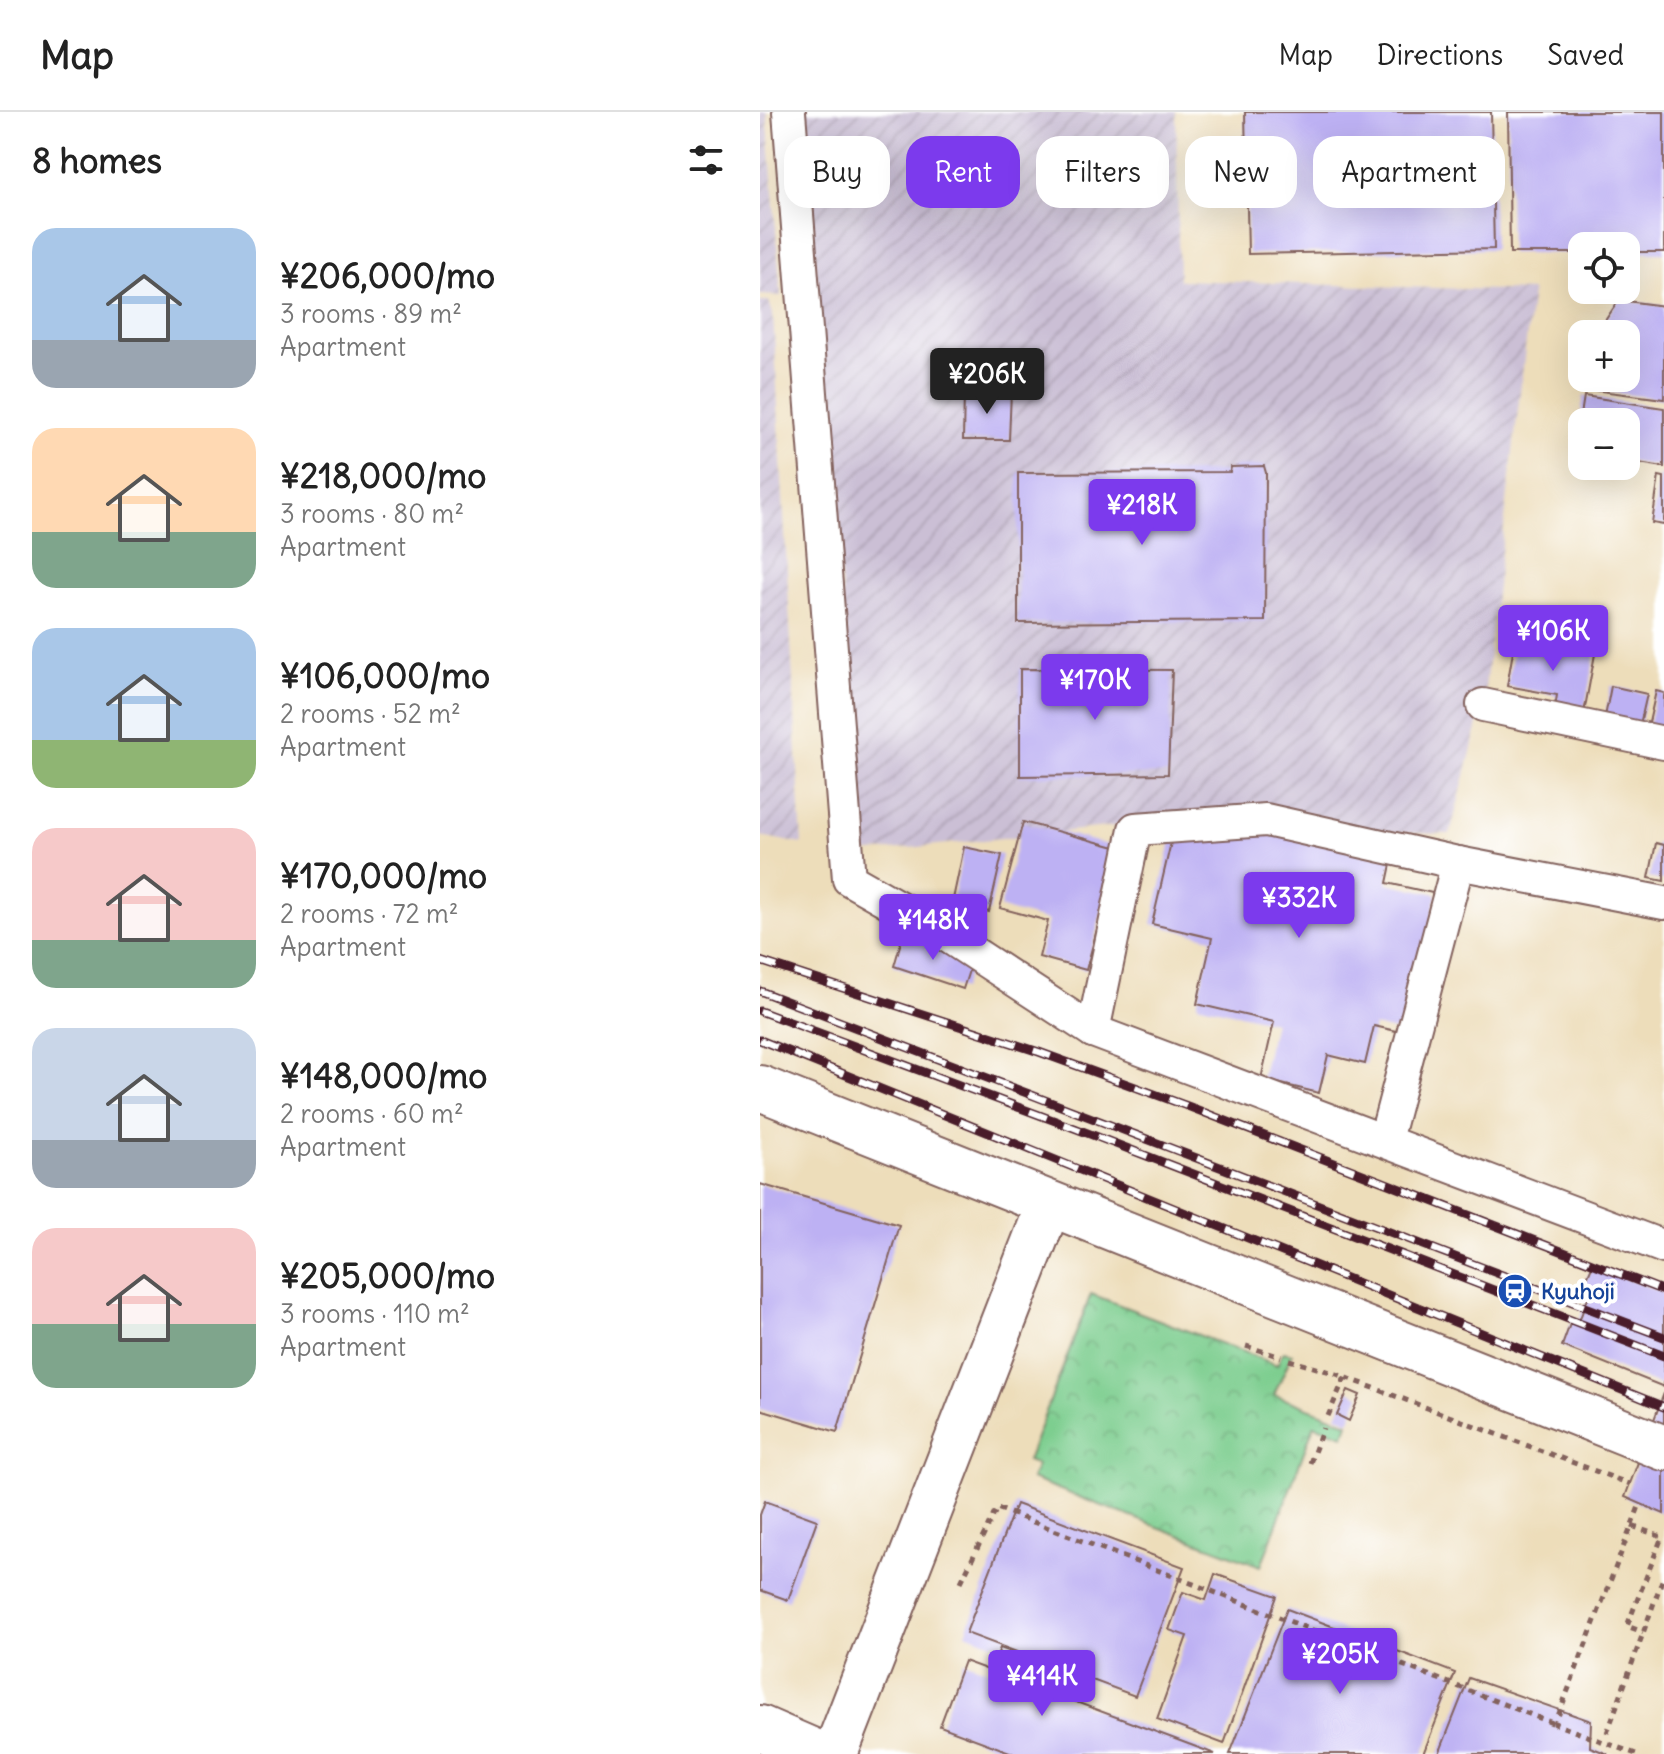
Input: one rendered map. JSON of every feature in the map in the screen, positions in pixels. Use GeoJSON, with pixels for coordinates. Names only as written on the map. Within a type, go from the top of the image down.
{"type":"FeatureCollection","features":[{"type":"Feature","properties":{"kind":"street"},"geometry":{"type":"LineString","coordinates":[[789,112],[849,879],[937,929],[1093,1031],[1664,1247]]}},
{"type":"Feature","properties":{"kind":"street"},"geometry":{"type":"LineString","coordinates":[[1483,705],[1664,743]]}},
{"type":"Feature","properties":{"kind":"street"},"geometry":{"type":"LineString","coordinates":[[1093,1031],[1135,829],[1266,820],[1458,863],[1664,903]]}},
{"type":"Feature","properties":{"kind":"street"},"geometry":{"type":"LineString","coordinates":[[1385,1140],[1458,863]]}},
{"type":"Feature","properties":{"kind":"street"},"geometry":{"type":"LineString","coordinates":[[760,1088],[1664,1448]]}},
{"type":"Feature","properties":{"kind":"street"},"geometry":{"type":"LineString","coordinates":[[835,1754],[1049,1204]]}},
{"type":"Feature","properties":{"kind":"street"},"geometry":{"type":"LineString","coordinates":[[760,1728],[820,1754]]}},
{"type":"Feature","properties":{"kind":"path"},"geometry":{"type":"LineString","coordinates":[[1246,1346],[1281,1357]]}},
{"type":"Feature","properties":{"kind":"path"},"geometry":{"type":"LineString","coordinates":[[1289,1360],[1334,1373],[1630,1484]]}},
{"type":"Feature","properties":{"kind":"path"},"geometry":{"type":"LineString","coordinates":[[1328,1416],[1345,1377]]}},
{"type":"Feature","properties":{"kind":"path"},"geometry":{"type":"LineString","coordinates":[[1310,1463],[1323,1428]]}},
{"type":"Feature","properties":{"kind":"path"},"geometry":{"type":"LineString","coordinates":[[1555,1724],[1640,1504]]}},
{"type":"Feature","properties":{"kind":"path"},"geometry":{"type":"LineString","coordinates":[[961,1582],[997,1508],[1636,1754]]}},
{"type":"Feature","properties":{"kind":"path"},"geometry":{"type":"LineString","coordinates":[[1632,1526],[1662,1537],[1627,1626],[1643,1632]]}},
{"type":"Feature","properties":{"kind":"path"},"geometry":{"type":"LineString","coordinates":[[1607,1733],[1664,1575]]}},
{"type":"Feature","properties":{"kind":"shaded area"},"geometry":{"type":"Polygon","coordinates":[[[760,112],[767,112],[781,296],[760,295],[760,112]]]}},
{"type":"Feature","properties":{"kind":"shaded area"},"geometry":{"type":"Polygon","coordinates":[[[803,112],[1176,112],[1179,280],[1532,291],[1483,705],[1450,834],[1116,826],[863,853],[811,208],[890,208],[890,136],[805,136],[803,112]]]}},
{"type":"Feature","properties":{"kind":"shaded area"},"geometry":{"type":"Polygon","coordinates":[[[760,301],[769,301],[773,314],[802,844],[760,836],[760,301]]]}},
{"type":"Feature","properties":{"kind":"green space"},"geometry":{"type":"Polygon","coordinates":[[[1091,1294],[1277,1365],[1283,1352],[1292,1354],[1274,1395],[1348,1423],[1344,1435],[1314,1425],[1261,1566],[1031,1479],[1037,1465],[1027,1461],[1091,1294]]]}},
{"type":"Feature","properties":{"kind":"building"},"geometry":{"type":"Polygon","coordinates":[[[1245,112],[1491,112],[1492,136],[1313,136],[1313,208],[1493,208],[1494,249],[1248,254],[1247,208],[1297,208],[1297,136],[1246,136],[1245,112]]]}},
{"type":"Feature","properties":{"kind":"building"},"geometry":{"type":"Polygon","coordinates":[[[1508,112],[1664,112],[1664,252],[1640,252],[1640,232],[1568,232],[1568,253],[1510,253],[1508,112]]]}},
{"type":"Feature","properties":{"kind":"building"},"geometry":{"type":"Polygon","coordinates":[[[1616,304],[1664,306],[1664,399],[1608,392],[1640,392],[1640,320],[1605,320],[1616,304]]]}},
{"type":"Feature","properties":{"kind":"building"},"geometry":{"type":"Polygon","coordinates":[[[964,392],[1011,392],[1009,440],[963,440],[964,392]]]}},
{"type":"Feature","properties":{"kind":"building"},"geometry":{"type":"Polygon","coordinates":[[[1584,396],[1664,408],[1664,467],[1640,463],[1640,408],[1582,408],[1584,396]]]}},
{"type":"Feature","properties":{"kind":"building"},"geometry":{"type":"Polygon","coordinates":[[[1264,466],[1265,621],[1018,623],[1018,473],[1230,472],[1231,467],[1264,466]]]}},
{"type":"Feature","properties":{"kind":"building"},"geometry":{"type":"Polygon","coordinates":[[[1659,476],[1664,477],[1664,525],[1652,523],[1659,476]]]}},
{"type":"Feature","properties":{"kind":"building"},"geometry":{"type":"Polygon","coordinates":[[[1515,640],[1595,654],[1584,713],[1555,708],[1557,695],[1507,686],[1515,640]]]}},
{"type":"Feature","properties":{"kind":"building"},"geometry":{"type":"Polygon","coordinates":[[[1020,669],[1172,670],[1168,774],[1020,776],[1020,669]]]}},
{"type":"Feature","properties":{"kind":"building"},"geometry":{"type":"Polygon","coordinates":[[[1611,686],[1647,694],[1639,729],[1604,722],[1611,686]]]}},
{"type":"Feature","properties":{"kind":"building"},"geometry":{"type":"Polygon","coordinates":[[[1656,691],[1664,693],[1664,730],[1648,727],[1656,691]]]}},
{"type":"Feature","properties":{"kind":"building"},"geometry":{"type":"Polygon","coordinates":[[[1023,822],[1119,848],[1086,970],[1039,957],[1048,921],[1000,908],[1023,822]]]}},
{"type":"Feature","properties":{"kind":"building"},"geometry":{"type":"Polygon","coordinates":[[[1263,826],[1393,855],[1387,883],[1437,894],[1405,1033],[1374,1026],[1365,1064],[1328,1055],[1319,1093],[1261,1079],[1274,1022],[1197,1004],[1212,938],[1152,924],[1172,838],[1263,826]]]}},
{"type":"Feature","properties":{"kind":"building"},"geometry":{"type":"Polygon","coordinates":[[[1656,843],[1664,845],[1664,881],[1649,878],[1656,843]]]}},
{"type":"Feature","properties":{"kind":"building"},"geometry":{"type":"Polygon","coordinates":[[[964,847],[1002,855],[989,912],[952,904],[964,847]]]}},
{"type":"Feature","properties":{"kind":"building"},"geometry":{"type":"Polygon","coordinates":[[[903,935],[973,958],[963,989],[894,966],[903,935]]]}},
{"type":"Feature","properties":{"kind":"building"},"geometry":{"type":"Polygon","coordinates":[[[760,1184],[899,1225],[837,1432],[760,1409],[760,1184]]]}},
{"type":"Feature","properties":{"kind":"building"},"geometry":{"type":"Polygon","coordinates":[[[1592,1266],[1664,1293],[1664,1387],[1562,1346],[1570,1324],[1579,1321],[1589,1295],[1583,1287],[1592,1266]]]}},
{"type":"Feature","properties":{"kind":"building"},"geometry":{"type":"Polygon","coordinates":[[[1348,1390],[1360,1395],[1349,1421],[1337,1415],[1348,1390]]]}},
{"type":"Feature","properties":{"kind":"building"},"geometry":{"type":"Polygon","coordinates":[[[1664,1393],[1664,1514],[1625,1497],[1664,1393]]]}},
{"type":"Feature","properties":{"kind":"building"},"geometry":{"type":"Polygon","coordinates":[[[765,1501],[817,1520],[788,1600],[760,1590],[760,1515],[765,1501]]]}},
{"type":"Feature","properties":{"kind":"building"},"geometry":{"type":"Polygon","coordinates":[[[1016,1504],[1184,1567],[1135,1696],[966,1633],[1016,1504]]]}},
{"type":"Feature","properties":{"kind":"building"},"geometry":{"type":"Polygon","coordinates":[[[1215,1574],[1277,1596],[1224,1744],[1157,1719],[1187,1636],[1169,1630],[1183,1592],[1206,1600],[1215,1574]]]}},
{"type":"Feature","properties":{"kind":"building"},"geometry":{"type":"Polygon","coordinates":[[[1287,1609],[1455,1673],[1423,1754],[1230,1754],[1287,1609]]]}},
{"type":"Feature","properties":{"kind":"building"},"geometry":{"type":"Polygon","coordinates":[[[1000,1648],[1025,1657],[1017,1680],[1215,1754],[1015,1754],[940,1726],[964,1661],[991,1671],[1000,1648]]]}},
{"type":"Feature","properties":{"kind":"building"},"geometry":{"type":"Polygon","coordinates":[[[1469,1678],[1591,1721],[1590,1747],[1608,1754],[1439,1754],[1469,1678]]]}},
{"type":"Feature","properties":{"kind":"railway"},"geometry":{"type":"LineString","coordinates":[[760,961],[1039,1052],[1190,1107],[1664,1291]]}},
{"type":"Feature","properties":{"kind":"railway"},"geometry":{"type":"LineString","coordinates":[[760,991],[1664,1337]]}},
{"type":"Feature","properties":{"kind":"railway"},"geometry":{"type":"LineString","coordinates":[[760,1011],[1077,1129],[1664,1356]]}},
{"type":"Feature","properties":{"kind":"railway"},"geometry":{"type":"LineString","coordinates":[[760,1040],[1664,1407]]}},
{"type":"Feature","properties":{"kind":"place","name":"Kyuhoji"},"geometry":{"type":"Point","coordinates":[1515,1291]}}]}
